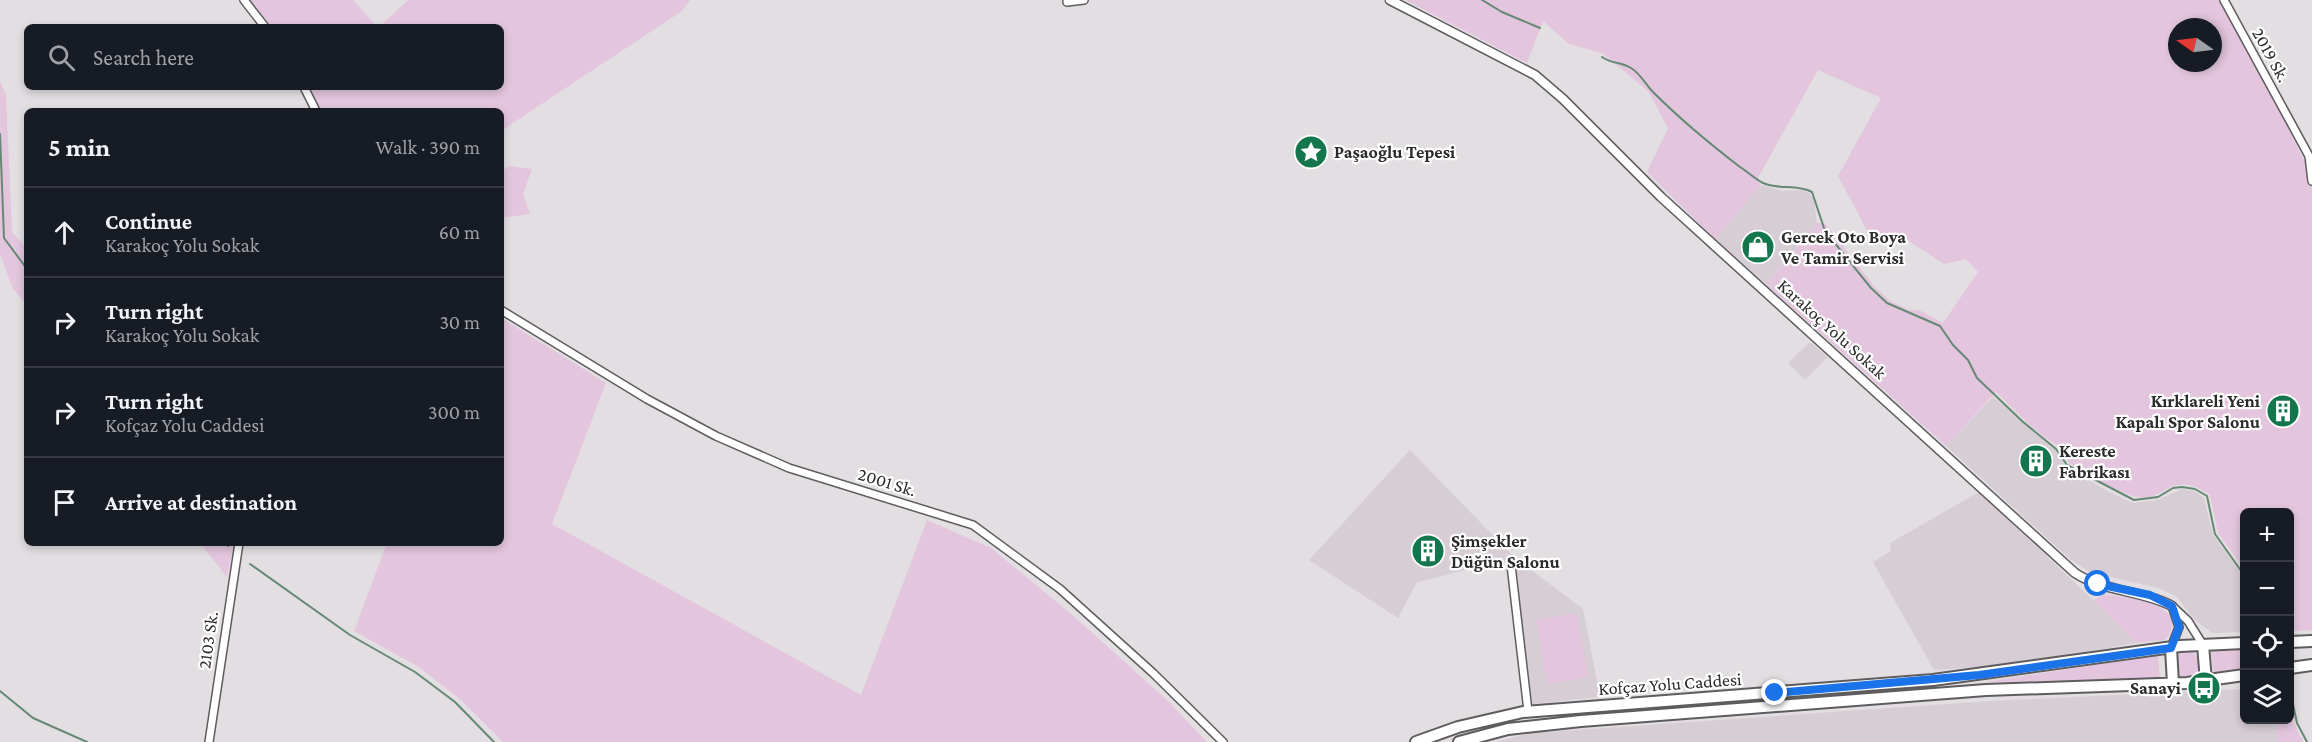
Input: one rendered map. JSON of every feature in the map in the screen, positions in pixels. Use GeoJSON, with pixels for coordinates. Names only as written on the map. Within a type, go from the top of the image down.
{"type":"FeatureCollection","features":[{"type":"Feature","properties":{"kind":"main road"},"geometry":{"type":"LineString","coordinates":[[2294,642],[2312,641]]}},
{"type":"Feature","properties":{"kind":"main road","name":"Kofçaz Yolu Caddesi"},"geometry":{"type":"LineString","coordinates":[[1416,742],[1478,722],[1528,711],[1979,675],[2175,647],[2240,643]]}},
{"type":"Feature","properties":{"kind":"main road"},"geometry":{"type":"LineString","coordinates":[[2203,645],[2206,681]]}},
{"type":"Feature","properties":{"kind":"main road"},"geometry":{"type":"LineString","coordinates":[[2173,684],[2175,647]]}},
{"type":"Feature","properties":{"kind":"main road"},"geometry":{"type":"LineString","coordinates":[[2294,667],[2312,664]]}},
{"type":"Feature","properties":{"kind":"main road","name":"Kofçaz Yolu Caddesi"},"geometry":{"type":"LineString","coordinates":[[1459,742],[1508,729],[1581,721],[1986,690],[2173,684],[2240,676]]}},
{"type":"Feature","properties":{"kind":"street"},"geometry":{"type":"LineString","coordinates":[[244,0],[263,24]]}},
{"type":"Feature","properties":{"kind":"street"},"geometry":{"type":"LineString","coordinates":[[1067,2],[1084,0]]}},
{"type":"Feature","properties":{"kind":"street","name":"Karakoç Yolu Sokak"},"geometry":{"type":"LineString","coordinates":[[1390,0],[1542,81],[1661,197],[2075,573],[2090,582],[2150,595],[2172,606],[2188,621],[2203,645]]}},
{"type":"Feature","properties":{"kind":"street","name":"2019 Sk."},"geometry":{"type":"LineString","coordinates":[[2224,0],[2311,156]]}},
{"type":"Feature","properties":{"kind":"street"},"geometry":{"type":"LineString","coordinates":[[306,90],[314,108]]}},
{"type":"Feature","properties":{"kind":"street"},"geometry":{"type":"LineString","coordinates":[[2311,156],[2312,181]]}},
{"type":"Feature","properties":{"kind":"street","name":"2001 Sk."},"geometry":{"type":"LineString","coordinates":[[504,311],[647,399],[716,435],[789,468],[973,525],[1060,589],[1154,674],[1223,742]]}},
{"type":"Feature","properties":{"kind":"street","name":"2103 Sk."},"geometry":{"type":"LineString","coordinates":[[209,742],[239,546]]}},
{"type":"Feature","properties":{"kind":"street"},"geometry":{"type":"LineString","coordinates":[[1511,565],[1528,711]]}},
{"type":"Feature","properties":{"kind":"street"},"geometry":{"type":"LineString","coordinates":[[2172,606],[2179,627],[2175,647]]}},
{"type":"Feature","properties":{"kind":"shaded area"},"geometry":{"type":"Polygon","coordinates":[[[247,0],[353,0],[374,24],[267,24],[247,0]]]}},
{"type":"Feature","properties":{"kind":"shaded area"},"geometry":{"type":"Polygon","coordinates":[[[408,0],[690,0],[682,11],[504,129],[504,108],[320,108],[310,90],[504,90],[504,24],[382,24],[408,0]]]}},
{"type":"Feature","properties":{"kind":"shaded area"},"geometry":{"type":"Polygon","coordinates":[[[1405,0],[2224,0],[2312,176],[2312,630],[2294,631],[2294,508],[2240,508],[2240,563],[2218,533],[2210,495],[2196,487],[2176,485],[2153,496],[2144,497],[2133,496],[2109,486],[2068,462],[2058,446],[2037,431],[1996,392],[1946,446],[1766,284],[1817,223],[1825,223],[1874,286],[1889,300],[1909,310],[1919,310],[1943,323],[1978,272],[1966,259],[1944,264],[1898,234],[1871,238],[1838,176],[1881,98],[1818,70],[1758,178],[1761,185],[1715,239],[1647,172],[1668,128],[1648,91],[1602,53],[1569,44],[1543,21],[1527,63],[1405,0]]]}},
{"type":"Feature","properties":{"kind":"shaded area"},"geometry":{"type":"Polygon","coordinates":[[[0,81],[6,95],[12,232],[24,246],[24,302],[13,289],[0,254],[0,81]]]}},
{"type":"Feature","properties":{"kind":"shaded area"},"geometry":{"type":"Polygon","coordinates":[[[510,166],[532,169],[523,194],[530,214],[504,218],[504,169],[510,166]]]}},
{"type":"Feature","properties":{"kind":"shaded area"},"geometry":{"type":"Polygon","coordinates":[[[1761,185],[1782,191],[1803,190],[1810,194],[1814,201],[1817,223],[1766,284],[1715,239],[1761,185]]]}},
{"type":"Feature","properties":{"kind":"shaded area"},"geometry":{"type":"Polygon","coordinates":[[[504,320],[606,383],[552,524],[861,695],[927,520],[991,548],[1070,613],[1167,700],[1207,742],[503,742],[461,700],[419,667],[354,631],[386,546],[504,546],[504,320]]]}},
{"type":"Feature","properties":{"kind":"shaded area"},"geometry":{"type":"Polygon","coordinates":[[[1810,342],[1828,357],[1805,380],[1788,363],[1810,342]]]}},
{"type":"Feature","properties":{"kind":"shaded area"},"geometry":{"type":"Polygon","coordinates":[[[1993,397],[2055,450],[2066,466],[2109,492],[2133,503],[2158,500],[2182,489],[2194,491],[2204,498],[2213,535],[2240,572],[2240,632],[2212,633],[2195,620],[2176,596],[2158,588],[2089,572],[2070,559],[1946,446],[1993,397]]]}},
{"type":"Feature","properties":{"kind":"shaded area"},"geometry":{"type":"Polygon","coordinates":[[[1410,450],[1515,558],[1417,582],[1398,618],[1309,560],[1410,450]]]}},
{"type":"Feature","properties":{"kind":"shaded area"},"geometry":{"type":"Polygon","coordinates":[[[1979,492],[2136,643],[2011,665],[1934,670],[1873,562],[1891,551],[1890,543],[1979,492]]]}},
{"type":"Feature","properties":{"kind":"shaded area"},"geometry":{"type":"Polygon","coordinates":[[[202,546],[233,546],[227,577],[202,546]]]}},
{"type":"Feature","properties":{"kind":"shaded area"},"geometry":{"type":"Polygon","coordinates":[[[1515,558],[1583,609],[1600,697],[1532,704],[1515,558]]]}},
{"type":"Feature","properties":{"kind":"shaded area"},"geometry":{"type":"Polygon","coordinates":[[[2105,594],[2141,601],[2164,610],[2171,618],[2172,628],[2165,640],[2136,643],[2093,600],[2105,594]]]}},
{"type":"Feature","properties":{"kind":"shaded area"},"geometry":{"type":"Polygon","coordinates":[[[1577,613],[1588,677],[1547,684],[1536,620],[1577,613]]]}},
{"type":"Feature","properties":{"kind":"shaded area"},"geometry":{"type":"Polygon","coordinates":[[[2240,648],[2240,669],[2213,673],[2211,649],[2240,648]]]}},
{"type":"Feature","properties":{"kind":"shaded area"},"geometry":{"type":"Polygon","coordinates":[[[2186,651],[2195,655],[2199,664],[2195,673],[2186,677],[2177,673],[2173,664],[2177,655],[2186,651]]]}},
{"type":"Feature","properties":{"kind":"shaded area"},"geometry":{"type":"Polygon","coordinates":[[[2158,655],[2160,679],[1985,682],[2158,655]]]}},
{"type":"Feature","properties":{"kind":"shaded area"},"geometry":{"type":"Polygon","coordinates":[[[2240,689],[2240,724],[2276,724],[2278,742],[1495,742],[1532,733],[1990,701],[2240,689]]]}},
{"type":"Feature","properties":{"kind":"shaded area"},"geometry":{"type":"Polygon","coordinates":[[[2294,723],[2303,742],[2278,742],[2276,724],[2294,723]]]}},
{"type":"Feature","properties":{"kind":"waterway"},"geometry":{"type":"LineString","coordinates":[[1482,0],[1502,12],[1540,28]]}},
{"type":"Feature","properties":{"kind":"waterway"},"geometry":{"type":"LineString","coordinates":[[1602,57],[1634,70],[1684,122],[1757,180],[1769,185],[1800,188],[1812,192],[1825,231],[1871,288],[1887,303],[1940,326],[1953,345],[1968,360],[1977,378],[2022,421],[2056,449],[2067,465],[2134,500],[2158,497],[2173,488],[2182,487],[2195,489],[2207,496],[2215,534],[2240,569]]}},
{"type":"Feature","properties":{"kind":"waterway"},"geometry":{"type":"LineString","coordinates":[[0,134],[4,238],[24,265]]}},
{"type":"Feature","properties":{"kind":"waterway"},"geometry":{"type":"LineString","coordinates":[[250,564],[350,635],[415,672],[455,702],[494,742]]}},
{"type":"Feature","properties":{"kind":"waterway"},"geometry":{"type":"LineString","coordinates":[[0,691],[33,718],[87,742]]}},
{"type":"Feature","properties":{"kind":"waterway"},"geometry":{"type":"LineString","coordinates":[[2294,709],[2297,723],[2307,742]]}},
{"type":"Feature","properties":{"kind":"place","name":"Paşaoğlu Tepesi"},"geometry":{"type":"Point","coordinates":[1311,152]}},
{"type":"Feature","properties":{"kind":"place","name":"Gercek Oto Boya Ve Tamir Servisi"},"geometry":{"type":"Point","coordinates":[1758,247]}},
{"type":"Feature","properties":{"kind":"place","name":"Kırklareli Yeni Kapalı Spor Salonu"},"geometry":{"type":"Point","coordinates":[2283,411]}},
{"type":"Feature","properties":{"kind":"place","name":"Kereste Fabrikası"},"geometry":{"type":"Point","coordinates":[2036,461]}},
{"type":"Feature","properties":{"kind":"place","name":"Şimşekler Düğün Salonu"},"geometry":{"type":"Point","coordinates":[1428,551]}},
{"type":"Feature","properties":{"kind":"place","name":"Sanayi"},"geometry":{"type":"Point","coordinates":[2204,688]}},
{"type":"Feature","properties":{"kind":"route"},"geometry":{"type":"LineString","coordinates":[[1775,693],[1979,675],[2171,648],[2179,627],[2177,615],[2172,606],[2150,595],[2098,584]]}}]}
